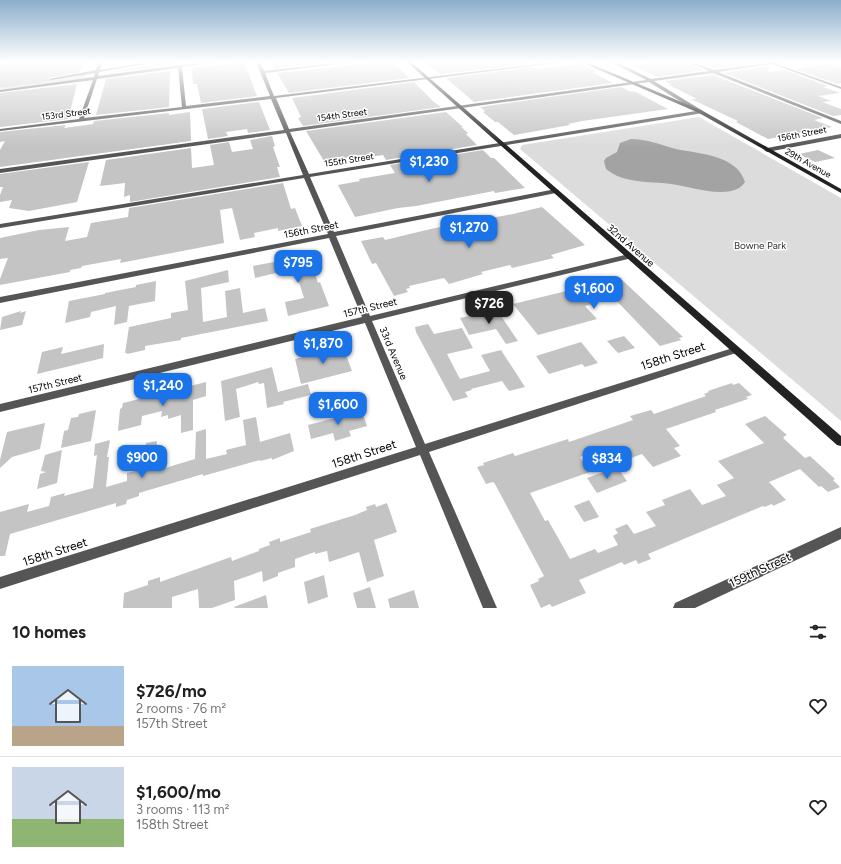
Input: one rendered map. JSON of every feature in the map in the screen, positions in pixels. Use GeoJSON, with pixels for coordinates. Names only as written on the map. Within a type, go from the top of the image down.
{"type":"FeatureCollection","features":[{"type":"Feature","properties":{"kind":"street"},"geometry":{"type":"LineString","coordinates":[[81,120],[90,90]]}},
{"type":"Feature","properties":{"kind":"street"},"geometry":{"type":"LineString","coordinates":[[182,90],[184,108]]}},
{"type":"Feature","properties":{"kind":"street","name":"33rd Avenue"},"geometry":{"type":"LineString","coordinates":[[270,90],[490,608]]}},
{"type":"Feature","properties":{"kind":"street","name":"153rd Street"},"geometry":{"type":"LineString","coordinates":[[0,130],[327,90]]}},
{"type":"Feature","properties":{"kind":"street","name":"32nd Avenue"},"geometry":{"type":"LineString","coordinates":[[441,90],[841,442]]}},
{"type":"Feature","properties":{"kind":"street","name":"154th Street"},"geometry":{"type":"LineString","coordinates":[[0,171],[578,90]]}},
{"type":"Feature","properties":{"kind":"street","name":"29th Avenue"},"geometry":{"type":"LineString","coordinates":[[649,90],[701,112],[841,191]]}},
{"type":"Feature","properties":{"kind":"street"},"geometry":{"type":"LineString","coordinates":[[667,90],[701,112]]}},
{"type":"Feature","properties":{"kind":"street"},"geometry":{"type":"LineString","coordinates":[[760,90],[841,123]]}},
{"type":"Feature","properties":{"kind":"street","name":"155th Street"},"geometry":{"type":"LineString","coordinates":[[0,226],[701,112]]}},
{"type":"Feature","properties":{"kind":"street","name":"156th Street"},"geometry":{"type":"LineString","coordinates":[[767,150],[841,136]]}},
{"type":"Feature","properties":{"kind":"street","name":"156th Street"},"geometry":{"type":"LineString","coordinates":[[0,300],[556,192]]}},
{"type":"Feature","properties":{"kind":"street","name":"157th Street"},"geometry":{"type":"LineString","coordinates":[[0,408],[629,256]]}},
{"type":"Feature","properties":{"kind":"street","name":"158th Street"},"geometry":{"type":"LineString","coordinates":[[0,583],[736,350]]}},
{"type":"Feature","properties":{"kind":"street","name":"159th Street"},"geometry":{"type":"LineString","coordinates":[[680,608],[841,533]]}},
{"type":"Feature","properties":{"kind":"green space","name":"Bowne Park"},"geometry":{"type":"Polygon","coordinates":[[[699,117],[841,198],[841,421],[520,149],[522,145],[699,117]]]}},
{"type":"Feature","properties":{"kind":"shaded area"},"geometry":{"type":"Polygon","coordinates":[[[631,139],[648,141],[676,149],[716,157],[734,166],[741,173],[745,182],[739,188],[721,192],[699,190],[671,184],[629,180],[613,174],[606,169],[604,161],[606,158],[617,152],[620,143],[631,139]]]}},
{"type":"Feature","properties":{"kind":"building"},"geometry":{"type":"Polygon","coordinates":[[[22,90],[75,90],[68,119],[0,127],[0,93],[22,90]]]}},
{"type":"Feature","properties":{"kind":"building"},"geometry":{"type":"Polygon","coordinates":[[[103,90],[169,90],[169,107],[96,115],[103,90]]]}},
{"type":"Feature","properties":{"kind":"building"},"geometry":{"type":"Polygon","coordinates":[[[198,90],[255,90],[257,96],[201,103],[198,90]]]}},
{"type":"Feature","properties":{"kind":"building"},"geometry":{"type":"Polygon","coordinates":[[[287,90],[310,90],[289,93],[287,90]]]}},
{"type":"Feature","properties":{"kind":"building"},"geometry":{"type":"Polygon","coordinates":[[[350,90],[422,90],[441,107],[303,126],[298,118],[301,117],[292,98],[350,90]]]}},
{"type":"Feature","properties":{"kind":"building"},"geometry":{"type":"Polygon","coordinates":[[[460,90],[559,90],[474,102],[460,90]]]}},
{"type":"Feature","properties":{"kind":"building"},"geometry":{"type":"Polygon","coordinates":[[[597,90],[628,90],[636,92],[668,109],[582,121],[568,124],[570,125],[514,135],[498,122],[495,122],[483,112],[485,111],[480,107],[597,90]]]}},
{"type":"Feature","properties":{"kind":"building"},"geometry":{"type":"Polygon","coordinates":[[[680,90],[752,90],[823,118],[814,120],[832,127],[768,139],[736,122],[738,121],[691,99],[697,99],[680,90]]]}},
{"type":"Feature","properties":{"kind":"building"},"geometry":{"type":"Polygon","coordinates":[[[768,90],[833,90],[840,93],[818,96],[831,101],[822,102],[841,109],[841,115],[833,116],[768,90]]]}},
{"type":"Feature","properties":{"kind":"building"},"geometry":{"type":"Polygon","coordinates":[[[259,102],[270,130],[248,133],[247,129],[226,132],[228,136],[208,139],[202,109],[259,102]]]}},
{"type":"Feature","properties":{"kind":"building"},"geometry":{"type":"Polygon","coordinates":[[[190,112],[191,141],[0,167],[0,150],[5,141],[0,142],[0,132],[66,125],[64,128],[93,124],[94,121],[190,112]]]}},
{"type":"Feature","properties":{"kind":"building"},"geometry":{"type":"Polygon","coordinates":[[[446,112],[463,127],[461,127],[468,133],[466,134],[477,145],[386,160],[383,155],[364,158],[362,155],[324,161],[306,131],[446,112]]]}},
{"type":"Feature","properties":{"kind":"building"},"geometry":{"type":"Polygon","coordinates":[[[272,136],[275,146],[273,147],[280,167],[277,167],[280,177],[130,202],[130,195],[124,197],[125,183],[100,186],[106,160],[191,148],[192,168],[214,165],[210,145],[229,142],[232,152],[253,149],[250,140],[272,136]]]}},
{"type":"Feature","properties":{"kind":"building"},"geometry":{"type":"Polygon","coordinates":[[[483,150],[491,158],[494,158],[525,188],[495,193],[494,191],[355,217],[338,185],[360,181],[359,179],[395,173],[390,165],[483,150]]]}},
{"type":"Feature","properties":{"kind":"building"},"geometry":{"type":"Polygon","coordinates":[[[818,150],[835,158],[815,162],[799,154],[818,150]]]}},
{"type":"Feature","properties":{"kind":"building"},"geometry":{"type":"Polygon","coordinates":[[[89,162],[77,202],[29,211],[9,208],[12,200],[0,202],[0,195],[3,187],[0,187],[0,174],[89,162]]]}},
{"type":"Feature","properties":{"kind":"building"},"geometry":{"type":"Polygon","coordinates":[[[283,183],[291,209],[295,208],[302,226],[278,231],[278,228],[254,233],[255,237],[240,240],[232,208],[220,210],[224,243],[120,263],[121,259],[82,266],[81,268],[70,270],[70,272],[0,285],[0,279],[8,258],[0,259],[0,238],[39,230],[69,227],[65,241],[87,237],[91,223],[128,217],[129,208],[283,183]]]}},
{"type":"Feature","properties":{"kind":"building"},"geometry":{"type":"Polygon","coordinates":[[[542,207],[585,245],[551,255],[554,258],[512,268],[510,265],[481,272],[483,274],[449,284],[444,278],[409,286],[410,288],[406,289],[408,292],[394,296],[376,263],[372,264],[361,241],[383,237],[385,240],[435,228],[464,223],[462,221],[489,216],[491,218],[542,207]]]}},
{"type":"Feature","properties":{"kind":"building"},"geometry":{"type":"Polygon","coordinates":[[[306,256],[308,262],[311,261],[318,283],[320,282],[329,306],[288,316],[285,302],[304,298],[297,276],[295,276],[293,269],[255,278],[253,266],[306,256]]]}},
{"type":"Feature","properties":{"kind":"building"},"geometry":{"type":"Polygon","coordinates":[[[228,270],[229,282],[201,288],[203,322],[227,317],[225,291],[240,288],[243,313],[265,308],[268,321],[181,338],[181,340],[145,346],[145,350],[127,354],[125,353],[129,327],[171,318],[171,313],[188,310],[185,281],[228,270]]]}},
{"type":"Feature","properties":{"kind":"building"},"geometry":{"type":"Polygon","coordinates":[[[620,278],[683,337],[679,338],[681,340],[660,346],[610,294],[602,301],[585,306],[597,319],[538,335],[513,304],[620,278]]]}},
{"type":"Feature","properties":{"kind":"building"},"geometry":{"type":"Polygon","coordinates":[[[156,281],[155,301],[129,306],[127,322],[114,325],[116,306],[91,312],[90,317],[65,323],[69,301],[136,287],[136,285],[156,281]]]}},
{"type":"Feature","properties":{"kind":"building"},"geometry":{"type":"Polygon","coordinates":[[[497,310],[518,341],[506,344],[496,329],[469,335],[460,318],[497,310]]]}},
{"type":"Feature","properties":{"kind":"building"},"geometry":{"type":"Polygon","coordinates":[[[21,311],[20,313],[26,311],[22,325],[0,330],[2,317],[21,311]]]}},
{"type":"Feature","properties":{"kind":"building"},"geometry":{"type":"Polygon","coordinates":[[[428,324],[434,334],[462,328],[473,348],[447,354],[460,379],[490,371],[481,355],[501,350],[525,387],[509,391],[502,381],[471,389],[472,390],[465,392],[468,397],[453,401],[416,332],[415,327],[428,324]]]}},
{"type":"Feature","properties":{"kind":"building"},"geometry":{"type":"Polygon","coordinates":[[[624,336],[635,348],[618,353],[607,341],[624,336]]]}},
{"type":"Feature","properties":{"kind":"building"},"geometry":{"type":"Polygon","coordinates":[[[581,342],[598,363],[585,367],[582,364],[549,374],[536,356],[581,342]]]}},
{"type":"Feature","properties":{"kind":"building"},"geometry":{"type":"Polygon","coordinates":[[[104,344],[103,358],[37,374],[42,352],[63,347],[61,354],[104,344]]]}},
{"type":"Feature","properties":{"kind":"building"},"geometry":{"type":"Polygon","coordinates":[[[343,347],[352,371],[301,384],[295,359],[343,347]]]}},
{"type":"Feature","properties":{"kind":"building"},"geometry":{"type":"Polygon","coordinates":[[[272,367],[278,392],[308,384],[311,395],[283,402],[284,404],[267,408],[264,383],[259,384],[258,382],[236,389],[240,417],[225,421],[221,381],[272,367]]]}},
{"type":"Feature","properties":{"kind":"building"},"geometry":{"type":"Polygon","coordinates":[[[206,382],[206,396],[193,400],[193,430],[181,433],[181,415],[168,419],[168,415],[161,417],[162,411],[142,416],[141,425],[118,431],[120,409],[122,408],[123,403],[206,382]]]}},
{"type":"Feature","properties":{"kind":"building"},"geometry":{"type":"Polygon","coordinates":[[[732,383],[733,385],[739,383],[752,395],[746,397],[748,399],[715,410],[716,412],[666,429],[680,446],[674,448],[681,456],[653,467],[642,454],[618,463],[608,449],[605,449],[580,457],[590,472],[530,493],[545,521],[548,520],[570,559],[595,549],[598,553],[618,545],[613,536],[618,533],[615,529],[627,524],[634,534],[656,526],[646,512],[665,505],[662,500],[690,489],[702,505],[726,496],[717,485],[734,478],[718,461],[764,443],[745,424],[765,416],[787,435],[783,438],[805,458],[810,456],[835,479],[833,480],[840,487],[828,492],[821,486],[819,487],[800,469],[769,482],[786,500],[773,506],[772,504],[763,506],[648,554],[651,559],[638,564],[636,560],[624,565],[622,562],[579,580],[586,593],[552,607],[550,604],[541,608],[530,585],[539,581],[538,579],[544,576],[495,484],[493,482],[486,484],[477,467],[484,465],[483,463],[513,453],[515,456],[568,439],[569,442],[633,420],[630,416],[651,410],[654,414],[706,396],[704,394],[709,392],[708,391],[732,383]]]}},
{"type":"Feature","properties":{"kind":"building"},"geometry":{"type":"Polygon","coordinates":[[[96,410],[91,441],[61,448],[64,431],[68,430],[71,418],[78,417],[79,414],[96,410]]]}},
{"type":"Feature","properties":{"kind":"building"},"geometry":{"type":"Polygon","coordinates":[[[362,411],[367,426],[349,431],[351,436],[335,441],[333,433],[311,439],[308,425],[362,411]]]}},
{"type":"Feature","properties":{"kind":"building"},"geometry":{"type":"Polygon","coordinates":[[[256,417],[260,442],[290,433],[294,451],[272,460],[272,458],[260,460],[203,476],[203,474],[139,493],[139,496],[127,500],[126,504],[116,507],[116,503],[10,534],[5,556],[0,556],[0,512],[29,504],[27,512],[49,506],[51,497],[65,493],[64,496],[93,488],[97,455],[94,456],[95,444],[110,440],[107,457],[109,457],[106,487],[127,481],[127,473],[143,469],[146,443],[157,441],[155,471],[195,459],[196,432],[206,429],[206,459],[227,454],[226,450],[246,445],[243,420],[256,417]]]}},
{"type":"Feature","properties":{"kind":"building"},"geometry":{"type":"Polygon","coordinates":[[[45,423],[40,449],[12,457],[0,468],[0,460],[7,432],[45,423]]]}},
{"type":"Feature","properties":{"kind":"building"},"geometry":{"type":"Polygon","coordinates":[[[62,450],[57,483],[37,489],[40,474],[46,472],[41,471],[45,455],[62,450]]]}},
{"type":"Feature","properties":{"kind":"building"},"geometry":{"type":"Polygon","coordinates":[[[617,467],[627,481],[597,493],[587,478],[617,467]]]}},
{"type":"Feature","properties":{"kind":"building"},"geometry":{"type":"Polygon","coordinates":[[[589,500],[599,517],[584,522],[574,506],[589,500]]]}},
{"type":"Feature","properties":{"kind":"building"},"geometry":{"type":"Polygon","coordinates":[[[387,503],[397,532],[374,540],[384,576],[367,582],[359,552],[329,562],[327,551],[315,554],[315,552],[295,559],[295,567],[278,573],[278,576],[263,582],[262,571],[234,581],[235,600],[212,608],[199,608],[198,589],[172,597],[172,608],[123,608],[124,593],[148,585],[148,581],[160,577],[160,582],[231,557],[232,561],[259,551],[259,549],[270,545],[269,542],[280,538],[280,542],[311,532],[310,529],[367,510],[366,507],[375,504],[376,507],[387,503]]]}},
{"type":"Feature","properties":{"kind":"building"},"geometry":{"type":"Polygon","coordinates":[[[324,575],[328,597],[308,604],[304,582],[324,575]]]}},
{"type":"Feature","properties":{"kind":"building"},"geometry":{"type":"Polygon","coordinates":[[[370,587],[376,608],[357,608],[353,593],[370,587]]]}},
{"type":"Feature","properties":{"kind":"building"},"geometry":{"type":"Polygon","coordinates":[[[414,590],[419,608],[390,608],[388,599],[414,590]]]}},
{"type":"Feature","properties":{"kind":"building"},"geometry":{"type":"Polygon","coordinates":[[[266,595],[268,608],[234,607],[266,595]]]}}]}
